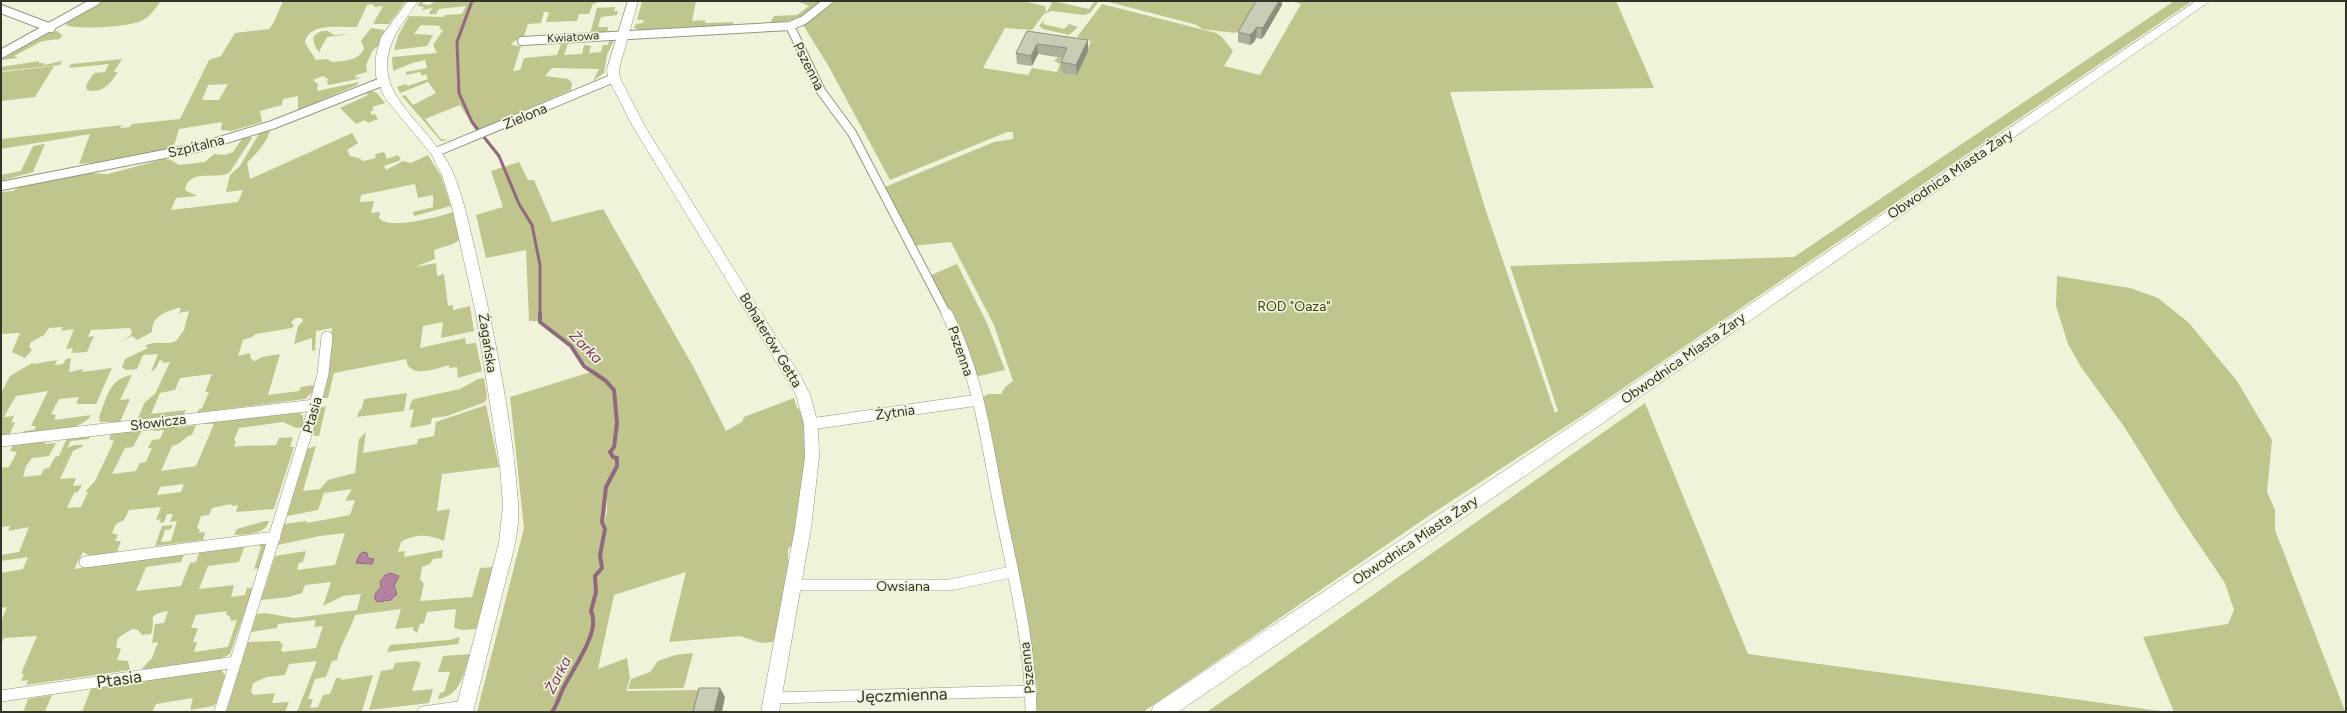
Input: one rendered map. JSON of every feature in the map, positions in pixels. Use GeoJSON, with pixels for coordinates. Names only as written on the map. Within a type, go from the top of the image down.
{"type":"FeatureCollection","features":[{"type":"Feature","properties":{"kind":"main road","name":"Obwodnica Miasta Żary"},"geometry":{"type":"LineString","coordinates":[[1161,712],[1598,417],[2204,1]]}},
{"type":"Feature","properties":{"kind":"street"},"geometry":{"type":"LineString","coordinates":[[1,54],[51,28],[96,1]]}},
{"type":"Feature","properties":{"kind":"street","name":"Żagańska"},"geometry":{"type":"LineString","coordinates":[[413,1],[387,38],[382,56],[384,81],[389,95],[436,152],[448,175],[458,207],[483,314],[508,467],[511,505],[507,543],[465,709]]}},
{"type":"Feature","properties":{"kind":"street"},"geometry":{"type":"LineString","coordinates":[[614,78],[613,69],[633,1]]}},
{"type":"Feature","properties":{"kind":"street","name":"Pszenna"},"geometry":{"type":"LineString","coordinates":[[624,34],[790,26],[804,20],[828,1]]}},
{"type":"Feature","properties":{"kind":"street"},"geometry":{"type":"LineString","coordinates":[[1,8],[51,28]]}},
{"type":"Feature","properties":{"kind":"street","name":"Pszenna"},"geometry":{"type":"LineString","coordinates":[[790,26],[821,91],[852,133],[958,335],[978,400],[1011,572],[1022,621],[1031,691],[1031,712]]}},
{"type":"Feature","properties":{"kind":"street","name":"Kwiatowa"},"geometry":{"type":"LineString","coordinates":[[522,41],[624,34]]}},
{"type":"Feature","properties":{"kind":"street","name":"Zielona"},"geometry":{"type":"LineString","coordinates":[[436,152],[614,78]]}},
{"type":"Feature","properties":{"kind":"street","name":"Bohaterów Getta"},"geometry":{"type":"LineString","coordinates":[[614,78],[638,125],[796,381],[803,395],[811,424],[811,476],[794,585],[771,705]]}},
{"type":"Feature","properties":{"kind":"street","name":"Szpitalna"},"geometry":{"type":"LineString","coordinates":[[1,186],[200,147],[272,125],[384,81]]}},
{"type":"Feature","properties":{"kind":"street","name":"Ptasia"},"geometry":{"type":"LineString","coordinates":[[220,712],[315,405],[323,370],[327,337]]}},
{"type":"Feature","properties":{"kind":"street","name":"Żytnia"},"geometry":{"type":"LineString","coordinates":[[811,424],[978,400]]}},
{"type":"Feature","properties":{"kind":"street","name":"Słowicza"},"geometry":{"type":"LineString","coordinates":[[1,441],[315,405]]}},
{"type":"Feature","properties":{"kind":"street"},"geometry":{"type":"LineString","coordinates":[[85,562],[275,537]]}},
{"type":"Feature","properties":{"kind":"street","name":"Owsiana"},"geometry":{"type":"LineString","coordinates":[[794,585],[946,586],[1011,572]]}},
{"type":"Feature","properties":{"kind":"street","name":"Ptasia"},"geometry":{"type":"LineString","coordinates":[[1,696],[236,662]]}},
{"type":"Feature","properties":{"kind":"street","name":"Jęczmienna"},"geometry":{"type":"LineString","coordinates":[[771,705],[1031,691]]}},
{"type":"Feature","properties":{"kind":"street"},"geometry":{"type":"LineString","coordinates":[[423,712],[465,709]]}},
{"type":"Feature","properties":{"kind":"green space"},"geometry":{"type":"Polygon","coordinates":[[[99,1],[161,1],[147,17],[135,23],[92,28],[72,27],[66,25],[66,22],[99,1]]]}},
{"type":"Feature","properties":{"kind":"green space"},"geometry":{"type":"Polygon","coordinates":[[[283,1],[406,1],[389,24],[373,24],[383,6],[375,7],[372,4],[367,5],[357,27],[327,27],[312,31],[305,43],[316,60],[328,59],[331,62],[350,60],[359,56],[364,48],[361,41],[371,28],[384,30],[386,35],[381,44],[373,50],[366,65],[367,72],[356,75],[355,78],[361,77],[358,79],[329,85],[327,83],[328,79],[323,76],[313,80],[318,84],[317,91],[359,82],[357,85],[298,110],[298,96],[283,99],[282,105],[260,111],[262,122],[231,131],[221,130],[222,122],[179,129],[175,143],[168,149],[101,162],[79,164],[90,134],[1,149],[1,139],[122,125],[120,128],[130,127],[132,124],[180,119],[209,60],[221,56],[235,33],[269,29],[274,22],[283,1]],[[228,84],[208,85],[202,100],[219,100],[228,84]]]}},
{"type":"Feature","properties":{"kind":"green space"},"geometry":{"type":"Polygon","coordinates":[[[421,1],[425,1],[422,4],[429,5],[436,1],[603,1],[593,4],[589,14],[579,14],[577,21],[546,22],[549,12],[544,12],[541,23],[528,24],[524,36],[513,42],[511,45],[521,46],[513,71],[520,70],[524,58],[557,55],[561,44],[568,43],[564,55],[582,54],[584,45],[591,46],[589,53],[601,52],[603,45],[608,45],[610,38],[614,40],[607,55],[604,73],[593,81],[599,69],[552,68],[545,76],[568,79],[572,83],[571,90],[476,131],[460,105],[425,119],[441,139],[450,140],[441,141],[402,96],[405,95],[413,105],[436,93],[428,82],[400,93],[397,87],[406,84],[408,86],[428,79],[426,74],[422,76],[420,72],[406,75],[406,72],[427,68],[425,60],[412,63],[393,71],[392,57],[437,53],[433,45],[443,30],[439,29],[441,26],[421,25],[414,34],[433,35],[427,46],[394,50],[398,36],[409,16],[444,17],[445,15],[462,14],[466,6],[439,9],[436,14],[429,14],[432,8],[422,10],[424,7],[417,6],[421,1]]]}},
{"type":"Feature","properties":{"kind":"green space"},"geometry":{"type":"Polygon","coordinates":[[[642,1],[696,1],[692,21],[705,20],[705,23],[734,22],[732,25],[638,30],[634,28],[636,24],[643,23],[644,20],[637,20],[642,1]]]}},
{"type":"Feature","properties":{"kind":"green space"},"geometry":{"type":"Polygon","coordinates":[[[797,1],[822,1],[799,17],[787,21],[770,23],[774,16],[797,15],[809,6],[797,1]]]}},
{"type":"Feature","properties":{"kind":"green space","name":"ROD \"Oaza\""},"geometry":{"type":"Polygon","coordinates":[[[835,1],[1022,1],[1045,6],[1046,13],[1053,1],[1089,9],[1095,1],[1099,1],[1090,13],[1084,15],[1052,11],[1044,14],[1032,30],[1005,28],[983,68],[1028,75],[1032,68],[1057,72],[1060,64],[1054,61],[1058,57],[1068,59],[1077,75],[1091,41],[1077,37],[1102,4],[1216,33],[1221,36],[1233,51],[1224,66],[1260,75],[1301,4],[1290,1],[1616,1],[1654,88],[1450,92],[1485,208],[1555,413],[1558,411],[1510,266],[1794,257],[2174,1],[2192,1],[1597,406],[1427,517],[1143,712],[1035,712],[1037,689],[1022,598],[981,398],[988,394],[1001,394],[1005,387],[1013,381],[994,325],[951,242],[912,246],[885,187],[994,142],[1013,139],[1013,132],[1007,132],[890,180],[829,67],[803,25],[835,1]]]}},
{"type":"Feature","properties":{"kind":"green space"},"geometry":{"type":"Polygon","coordinates":[[[1105,1],[1256,1],[1243,28],[1235,33],[1202,29],[1197,25],[1105,1]]]}},
{"type":"Feature","properties":{"kind":"green space"},"geometry":{"type":"Polygon","coordinates":[[[615,7],[614,11],[618,11],[617,15],[601,17],[598,27],[608,27],[607,32],[590,34],[597,8],[615,7]]]}},
{"type":"Feature","properties":{"kind":"green space"},"geometry":{"type":"Polygon","coordinates":[[[1045,19],[1043,24],[1064,29],[1069,24],[1078,27],[1069,35],[1043,29],[1039,26],[1045,19]]]}},
{"type":"Feature","properties":{"kind":"green space"},"geometry":{"type":"Polygon","coordinates":[[[57,31],[62,35],[60,39],[42,41],[14,56],[18,58],[1,60],[47,32],[57,31]]]}},
{"type":"Feature","properties":{"kind":"green space"},"geometry":{"type":"Polygon","coordinates":[[[322,31],[328,31],[334,35],[352,34],[327,37],[319,52],[313,40],[315,35],[322,31]]]}},
{"type":"Feature","properties":{"kind":"green space"},"geometry":{"type":"Polygon","coordinates":[[[122,59],[114,72],[118,72],[109,84],[97,91],[87,90],[86,85],[94,73],[105,72],[109,64],[69,68],[71,64],[122,59]]]}},
{"type":"Feature","properties":{"kind":"green space"},"geometry":{"type":"Polygon","coordinates":[[[39,61],[39,63],[43,63],[44,65],[62,61],[60,65],[1,71],[1,67],[39,61]]]}},
{"type":"Feature","properties":{"kind":"green space"},"geometry":{"type":"Polygon","coordinates":[[[54,66],[35,97],[1,101],[1,72],[54,66]]]}},
{"type":"Feature","properties":{"kind":"green space"},"geometry":{"type":"Polygon","coordinates":[[[366,92],[376,92],[385,103],[372,107],[374,110],[370,112],[372,115],[375,114],[378,119],[368,123],[365,120],[356,124],[340,108],[368,95],[366,92]]]}},
{"type":"Feature","properties":{"kind":"green space"},"geometry":{"type":"Polygon","coordinates":[[[270,129],[267,139],[258,152],[247,163],[250,179],[352,133],[358,143],[347,150],[350,156],[359,158],[363,161],[376,158],[375,154],[384,152],[387,159],[398,155],[401,160],[384,166],[386,170],[403,161],[411,163],[428,155],[441,176],[451,206],[414,216],[413,212],[433,207],[433,195],[418,198],[415,184],[361,195],[360,202],[374,201],[371,213],[380,212],[379,218],[385,222],[394,223],[416,221],[456,211],[461,239],[453,244],[434,250],[435,259],[415,267],[436,263],[437,276],[444,274],[448,306],[453,305],[453,310],[470,306],[474,331],[441,338],[443,322],[423,326],[420,348],[465,338],[466,344],[476,343],[482,371],[458,378],[457,367],[449,368],[449,365],[428,371],[417,371],[408,366],[406,359],[334,373],[328,398],[322,398],[332,328],[316,331],[315,351],[312,350],[312,338],[294,344],[298,326],[303,321],[302,318],[296,318],[291,322],[294,326],[292,328],[256,334],[243,340],[238,356],[250,353],[251,359],[255,361],[262,357],[280,354],[268,395],[299,391],[301,387],[314,385],[313,392],[305,399],[197,413],[199,409],[202,408],[209,392],[205,392],[212,374],[180,378],[175,390],[160,393],[151,414],[186,410],[184,414],[137,420],[145,402],[155,394],[170,362],[162,363],[163,360],[159,361],[156,368],[151,372],[158,354],[143,355],[137,369],[126,370],[122,367],[125,359],[148,348],[145,346],[149,344],[176,341],[184,330],[189,311],[179,313],[181,308],[178,308],[164,313],[154,322],[152,332],[137,340],[132,336],[122,342],[131,335],[132,330],[129,328],[91,330],[88,337],[94,336],[87,352],[71,353],[73,348],[66,349],[74,329],[61,331],[63,327],[49,328],[44,335],[31,342],[29,347],[32,350],[25,358],[12,352],[20,333],[1,334],[1,192],[13,191],[20,186],[89,173],[108,174],[164,159],[171,160],[179,165],[205,162],[214,154],[225,155],[233,152],[242,139],[250,137],[252,138],[230,172],[192,179],[188,183],[185,190],[197,196],[176,198],[171,210],[238,202],[243,190],[226,192],[230,175],[240,166],[260,132],[270,129]]]}},
{"type":"Feature","properties":{"kind":"green space"},"geometry":{"type":"Polygon","coordinates":[[[45,144],[33,172],[1,181],[1,175],[21,171],[33,146],[45,144]]]}},
{"type":"Feature","properties":{"kind":"green space"},"geometry":{"type":"Polygon","coordinates":[[[519,162],[528,180],[534,180],[552,222],[603,209],[694,368],[726,431],[742,422],[744,417],[794,398],[797,408],[804,414],[805,464],[799,512],[792,545],[788,549],[788,561],[791,562],[778,637],[772,642],[761,643],[740,636],[669,642],[686,572],[614,595],[598,669],[627,658],[630,678],[626,691],[700,690],[695,712],[553,712],[562,696],[561,694],[572,676],[563,688],[552,712],[477,712],[524,528],[510,397],[591,372],[609,385],[616,408],[614,438],[609,455],[617,459],[618,463],[610,480],[617,470],[619,463],[618,458],[610,452],[614,447],[617,424],[616,395],[611,385],[583,361],[573,346],[542,321],[529,321],[526,250],[486,258],[476,215],[503,207],[491,171],[519,162]],[[607,485],[606,488],[605,494],[606,512],[602,522],[605,530],[604,522],[607,512],[606,490],[607,485]]]}},
{"type":"Feature","properties":{"kind":"green space"},"geometry":{"type":"Polygon","coordinates":[[[957,264],[987,323],[1005,370],[970,378],[958,335],[931,275],[957,264]]]}},
{"type":"Feature","properties":{"kind":"green space"},"geometry":{"type":"Polygon","coordinates":[[[2057,276],[2130,288],[2158,298],[2189,323],[2237,381],[2272,440],[2267,492],[2275,510],[2275,530],[2345,711],[2174,712],[2143,637],[2228,624],[2234,610],[2225,583],[2181,518],[2125,428],[2081,367],[2068,344],[2056,306],[2057,276]]]}},
{"type":"Feature","properties":{"kind":"green space"},"geometry":{"type":"Polygon","coordinates":[[[71,358],[69,372],[83,369],[82,372],[112,368],[96,404],[76,404],[79,397],[59,399],[51,414],[56,415],[54,420],[91,415],[86,421],[70,428],[49,432],[22,434],[24,431],[34,430],[36,426],[31,426],[48,391],[16,396],[4,417],[14,416],[11,423],[15,422],[9,436],[1,437],[1,393],[10,376],[32,363],[34,364],[57,360],[55,365],[63,364],[66,359],[71,358]]]}},
{"type":"Feature","properties":{"kind":"green space"},"geometry":{"type":"Polygon","coordinates":[[[132,375],[120,400],[130,399],[120,422],[100,422],[99,417],[110,390],[118,380],[132,375]]]}},
{"type":"Feature","properties":{"kind":"green space"},"geometry":{"type":"Polygon","coordinates":[[[484,378],[487,397],[485,402],[447,416],[432,418],[431,424],[410,428],[414,409],[409,410],[411,402],[414,399],[460,389],[478,379],[484,378]]]}},
{"type":"Feature","properties":{"kind":"green space"},"geometry":{"type":"Polygon","coordinates":[[[407,393],[404,411],[357,417],[362,408],[364,399],[407,393]]]}},
{"type":"Feature","properties":{"kind":"green space"},"geometry":{"type":"Polygon","coordinates":[[[1645,403],[1748,654],[2167,712],[1207,712],[1645,403]]]}},
{"type":"Feature","properties":{"kind":"green space"},"geometry":{"type":"Polygon","coordinates":[[[486,405],[499,467],[442,474],[437,511],[450,509],[444,541],[428,536],[412,537],[401,542],[398,552],[405,551],[404,557],[443,550],[442,558],[433,559],[430,564],[422,567],[420,579],[424,584],[420,601],[472,597],[480,568],[494,567],[476,629],[462,630],[454,628],[456,609],[427,612],[424,623],[420,624],[417,633],[413,630],[413,627],[395,629],[401,609],[355,615],[337,660],[332,661],[326,677],[315,679],[308,699],[313,699],[310,708],[318,707],[323,695],[330,694],[336,678],[341,678],[341,680],[373,675],[362,711],[297,712],[317,661],[289,664],[285,675],[267,677],[253,683],[251,692],[254,695],[275,693],[272,703],[289,702],[285,712],[226,712],[248,642],[279,641],[283,645],[281,650],[283,652],[316,648],[323,626],[314,627],[316,620],[278,624],[277,628],[251,632],[257,614],[265,613],[294,618],[357,610],[361,594],[343,596],[323,606],[331,582],[305,585],[302,593],[289,597],[261,600],[275,556],[306,551],[303,562],[299,563],[297,570],[335,565],[345,533],[320,536],[278,545],[284,524],[307,521],[307,523],[350,515],[355,500],[345,501],[352,489],[324,493],[318,510],[287,516],[307,449],[316,446],[303,491],[320,489],[328,480],[355,473],[359,439],[366,432],[363,453],[417,444],[418,439],[434,436],[436,422],[486,405]],[[390,573],[384,575],[383,577],[380,589],[375,594],[385,602],[395,598],[394,586],[398,575],[390,573]]]}},
{"type":"Feature","properties":{"kind":"green space"},"geometry":{"type":"Polygon","coordinates":[[[326,406],[319,436],[311,435],[320,408],[326,406]]]}},
{"type":"Feature","properties":{"kind":"green space"},"geometry":{"type":"Polygon","coordinates":[[[291,410],[298,412],[303,416],[303,427],[296,428],[283,422],[239,428],[234,440],[236,441],[234,447],[276,445],[279,438],[293,437],[290,447],[294,447],[274,509],[236,512],[238,505],[232,506],[231,504],[212,508],[209,515],[201,516],[197,528],[200,530],[199,533],[205,532],[203,540],[155,546],[162,526],[173,525],[171,529],[165,530],[161,542],[171,541],[177,521],[170,522],[173,514],[167,514],[164,522],[159,523],[161,519],[156,520],[161,507],[129,510],[124,520],[116,524],[112,533],[118,535],[115,541],[121,541],[117,552],[90,556],[83,552],[74,569],[184,554],[181,562],[146,567],[136,591],[181,586],[190,563],[196,562],[200,550],[258,542],[264,544],[266,547],[259,568],[254,569],[261,547],[255,544],[245,545],[239,562],[208,566],[199,589],[234,585],[231,597],[245,595],[247,588],[253,588],[230,654],[216,661],[147,670],[142,668],[152,658],[158,642],[152,643],[155,624],[164,623],[168,611],[156,614],[154,616],[151,634],[142,635],[138,630],[132,629],[118,638],[116,647],[121,649],[117,660],[128,661],[130,670],[26,685],[28,680],[21,681],[24,674],[21,674],[37,636],[4,638],[1,644],[1,621],[7,607],[1,608],[1,573],[23,569],[28,557],[1,561],[1,555],[19,552],[29,527],[8,531],[10,526],[1,527],[1,468],[9,467],[17,452],[10,451],[14,443],[47,439],[45,444],[56,443],[49,456],[32,458],[26,466],[23,477],[41,475],[44,469],[49,468],[55,457],[59,456],[68,436],[92,433],[89,439],[71,441],[67,448],[74,445],[83,445],[82,447],[73,451],[60,479],[76,478],[73,486],[82,485],[78,492],[74,493],[67,508],[81,507],[88,492],[85,492],[95,481],[114,441],[109,439],[113,430],[144,427],[133,447],[125,448],[112,474],[136,471],[140,463],[146,462],[152,448],[148,448],[152,440],[160,439],[164,430],[153,431],[156,426],[179,423],[177,428],[196,425],[192,435],[172,446],[161,471],[196,466],[214,424],[203,424],[205,420],[291,410]],[[184,484],[160,487],[157,495],[181,492],[184,484]],[[227,611],[196,615],[191,628],[198,628],[193,642],[197,642],[194,652],[228,647],[237,620],[231,621],[230,617],[226,614],[227,611]]]}},
{"type":"Feature","properties":{"kind":"green space"},"geometry":{"type":"Polygon","coordinates":[[[269,521],[267,526],[260,531],[249,534],[234,535],[237,529],[269,521]]]}},
{"type":"Feature","properties":{"kind":"green space"},"geometry":{"type":"Polygon","coordinates":[[[460,637],[458,644],[387,652],[390,645],[449,640],[460,637]]]}},
{"type":"Feature","properties":{"kind":"green space"},"geometry":{"type":"Polygon","coordinates":[[[693,653],[684,687],[628,689],[631,679],[650,672],[658,661],[675,655],[693,653]]]}},
{"type":"Feature","properties":{"kind":"green space"},"geometry":{"type":"Polygon","coordinates":[[[470,654],[457,688],[446,697],[438,699],[440,693],[444,692],[450,672],[438,672],[443,656],[470,654]]]}},
{"type":"Feature","properties":{"kind":"green space"},"geometry":{"type":"Polygon","coordinates":[[[416,661],[421,663],[412,691],[433,689],[429,703],[369,710],[381,671],[393,669],[395,663],[416,661]]]}},
{"type":"Feature","properties":{"kind":"green space"},"geometry":{"type":"Polygon","coordinates":[[[221,669],[225,676],[216,704],[213,706],[190,710],[193,698],[156,704],[152,712],[82,712],[91,689],[221,669]]]}},
{"type":"Feature","properties":{"kind":"green space"},"geometry":{"type":"Polygon","coordinates":[[[52,695],[45,711],[23,712],[28,699],[52,695]]]}},
{"type":"Feature","properties":{"kind":"shaded area"},"geometry":{"type":"Polygon","coordinates":[[[364,552],[367,553],[368,558],[374,559],[372,564],[356,563],[360,554],[364,552]]]}},
{"type":"Feature","properties":{"kind":"shaded area"},"geometry":{"type":"Polygon","coordinates":[[[390,573],[399,576],[394,586],[397,594],[391,600],[377,602],[375,599],[375,594],[381,587],[380,582],[385,575],[390,573]]]}},
{"type":"Feature","properties":{"kind":"building"},"geometry":{"type":"Polygon","coordinates":[[[1256,1],[1279,1],[1262,28],[1257,27],[1250,35],[1238,32],[1256,1]]]}},
{"type":"Feature","properties":{"kind":"building"},"geometry":{"type":"Polygon","coordinates":[[[1027,31],[1088,40],[1076,65],[1061,62],[1067,48],[1037,44],[1031,56],[1016,53],[1027,31]]]}},
{"type":"Feature","properties":{"kind":"building"},"geometry":{"type":"Polygon","coordinates":[[[699,688],[720,688],[714,712],[693,712],[699,688]]]}},
{"type":"Feature","properties":{"kind":"waterway","name":"Żarka"},"geometry":{"type":"LineString","coordinates":[[472,1],[457,42],[459,93],[472,122],[499,156],[519,204],[532,225],[540,265],[540,322],[571,346],[584,366],[606,381],[614,390],[617,423],[614,447],[610,452],[613,457],[617,458],[617,466],[606,487],[602,522],[605,529],[600,555],[602,568],[595,576],[596,592],[591,611],[593,620],[592,630],[583,653],[552,712]]}}]}
